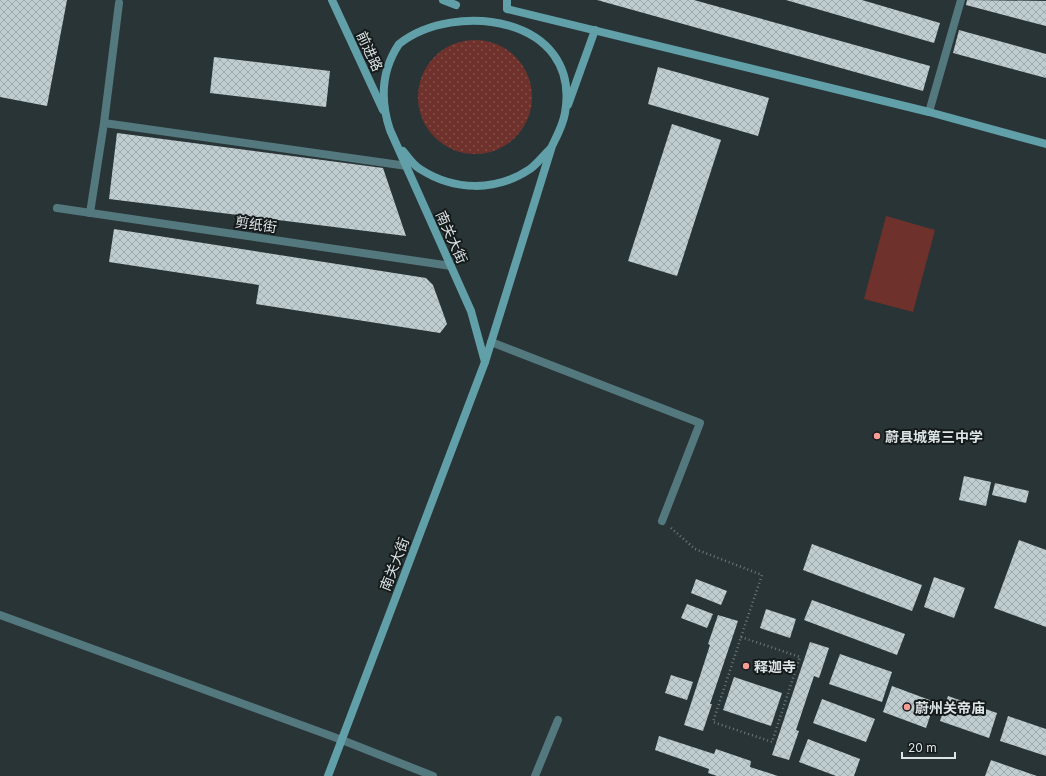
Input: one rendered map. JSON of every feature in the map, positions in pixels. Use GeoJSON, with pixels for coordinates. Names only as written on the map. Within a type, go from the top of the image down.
{"type":"FeatureCollection","features":[{"type":"Feature","properties":{"kind":"main road","name":"前进路"},"geometry":{"type":"LineString","coordinates":[[332,0],[384,113]]}},
{"type":"Feature","properties":{"kind":"main road"},"geometry":{"type":"LineString","coordinates":[[443,0],[460,5],[443,10]]}},
{"type":"Feature","properties":{"kind":"main road"},"geometry":{"type":"LineString","coordinates":[[507,0],[503,8],[929,112],[1046,144]]}},
{"type":"Feature","properties":{"kind":"main road","name":"南关大街"},"geometry":{"type":"LineString","coordinates":[[328,776],[485,362],[552,146],[560,130],[565,113],[567,87],[561,62],[548,39],[536,28],[503,8]]}},
{"type":"Feature","properties":{"kind":"main road","name":"南关大街"},"geometry":{"type":"LineString","coordinates":[[418,24],[407,33],[391,57],[383,84],[384,113],[390,130],[471,311],[485,362]]}},
{"type":"Feature","properties":{"kind":"main road"},"geometry":{"type":"LineString","coordinates":[[565,113],[595,30]]}},
{"type":"Feature","properties":{"kind":"main road","name":"南关大街"},"geometry":{"type":"LineString","coordinates":[[398,146],[419,168],[445,182],[475,187],[505,182],[511,179],[531,168],[552,146]]}},
{"type":"Feature","properties":{"kind":"street"},"geometry":{"type":"LineString","coordinates":[[929,112],[961,0]]}},
{"type":"Feature","properties":{"kind":"street"},"geometry":{"type":"LineString","coordinates":[[90,213],[104,123],[119,3]]}},
{"type":"Feature","properties":{"kind":"street"},"geometry":{"type":"LineString","coordinates":[[104,123],[407,166]]}},
{"type":"Feature","properties":{"kind":"street","name":"剪纸街"},"geometry":{"type":"LineString","coordinates":[[57,208],[451,266]]}},
{"type":"Feature","properties":{"kind":"street"},"geometry":{"type":"LineString","coordinates":[[491,342],[700,422],[662,521]]}},
{"type":"Feature","properties":{"kind":"street"},"geometry":{"type":"LineString","coordinates":[[0,615],[342,740],[432,776]]}},
{"type":"Feature","properties":{"kind":"street"},"geometry":{"type":"LineString","coordinates":[[535,776],[558,720]]}},
{"type":"Feature","properties":{"kind":"path"},"geometry":{"type":"LineString","coordinates":[[662,521],[695,549],[762,575],[741,637],[713,722],[772,742],[800,657],[741,637]]}},
{"type":"Feature","properties":{"kind":"shaded area"},"geometry":{"type":"Polygon","coordinates":[[[475,40],[497,44],[507,49],[523,65],[528,75],[532,97],[528,119],[523,129],[507,145],[497,150],[475,154],[453,150],[443,145],[427,129],[422,119],[418,97],[422,75],[427,65],[443,49],[453,44],[475,40]]]}},
{"type":"Feature","properties":{"kind":"shaded area"},"geometry":{"type":"Polygon","coordinates":[[[886,216],[935,230],[913,312],[864,299],[886,216]]]}},
{"type":"Feature","properties":{"kind":"building"},"geometry":{"type":"Polygon","coordinates":[[[0,0],[67,0],[47,106],[0,97],[0,0]]]}},
{"type":"Feature","properties":{"kind":"building"},"geometry":{"type":"Polygon","coordinates":[[[597,0],[694,0],[930,66],[923,91],[597,0]]]}},
{"type":"Feature","properties":{"kind":"building"},"geometry":{"type":"Polygon","coordinates":[[[786,0],[862,0],[940,23],[934,43],[786,0]]]}},
{"type":"Feature","properties":{"kind":"building"},"geometry":{"type":"Polygon","coordinates":[[[967,0],[1046,1],[1046,26],[966,5],[967,0]]]}},
{"type":"Feature","properties":{"kind":"building"},"geometry":{"type":"Polygon","coordinates":[[[959,30],[1046,54],[1046,78],[953,53],[959,30]]]}},
{"type":"Feature","properties":{"kind":"building"},"geometry":{"type":"Polygon","coordinates":[[[214,57],[330,71],[326,107],[210,93],[214,57]]]}},
{"type":"Feature","properties":{"kind":"building"},"geometry":{"type":"Polygon","coordinates":[[[658,67],[769,98],[758,136],[648,104],[658,67]]]}},
{"type":"Feature","properties":{"kind":"building"},"geometry":{"type":"Polygon","coordinates":[[[672,124],[721,140],[677,276],[628,261],[672,124]]]}},
{"type":"Feature","properties":{"kind":"building"},"geometry":{"type":"Polygon","coordinates":[[[117,133],[383,168],[406,236],[109,199],[117,133]]]}},
{"type":"Feature","properties":{"kind":"building"},"geometry":{"type":"Polygon","coordinates":[[[114,229],[426,278],[433,285],[447,324],[440,333],[256,304],[259,285],[109,262],[114,229]]]}},
{"type":"Feature","properties":{"kind":"building"},"geometry":{"type":"Polygon","coordinates":[[[964,476],[991,482],[986,506],[959,500],[964,476]]]}},
{"type":"Feature","properties":{"kind":"building"},"geometry":{"type":"Polygon","coordinates":[[[995,483],[1029,491],[1026,503],[992,495],[995,483]]]}},
{"type":"Feature","properties":{"kind":"building"},"geometry":{"type":"Polygon","coordinates":[[[1019,540],[1046,550],[1046,627],[994,608],[1019,540]]]}},
{"type":"Feature","properties":{"kind":"building"},"geometry":{"type":"Polygon","coordinates":[[[812,544],[922,585],[912,611],[803,570],[812,544]]]}},
{"type":"Feature","properties":{"kind":"building"},"geometry":{"type":"Polygon","coordinates":[[[934,577],[965,588],[954,618],[924,607],[934,577]]]}},
{"type":"Feature","properties":{"kind":"building"},"geometry":{"type":"Polygon","coordinates":[[[696,579],[727,591],[721,605],[691,593],[696,579]]]}},
{"type":"Feature","properties":{"kind":"building"},"geometry":{"type":"Polygon","coordinates":[[[812,600],[905,634],[897,655],[804,620],[812,600]]]}},
{"type":"Feature","properties":{"kind":"building"},"geometry":{"type":"Polygon","coordinates":[[[687,604],[713,614],[707,628],[681,618],[687,604]]]}},
{"type":"Feature","properties":{"kind":"building"},"geometry":{"type":"Polygon","coordinates":[[[766,609],[796,619],[790,638],[760,628],[766,609]]]}},
{"type":"Feature","properties":{"kind":"building"},"geometry":{"type":"Polygon","coordinates":[[[718,615],[738,621],[710,704],[712,704],[703,731],[684,725],[710,645],[708,644],[718,615]]]}},
{"type":"Feature","properties":{"kind":"building"},"geometry":{"type":"Polygon","coordinates":[[[810,642],[829,648],[819,678],[814,676],[796,730],[799,731],[789,760],[772,755],[810,642]]]}},
{"type":"Feature","properties":{"kind":"building"},"geometry":{"type":"Polygon","coordinates":[[[840,654],[892,672],[882,702],[829,684],[840,654]]]}},
{"type":"Feature","properties":{"kind":"building"},"geometry":{"type":"Polygon","coordinates":[[[671,675],[693,682],[687,700],[665,693],[671,675]]]}},
{"type":"Feature","properties":{"kind":"building"},"geometry":{"type":"Polygon","coordinates":[[[734,677],[782,693],[771,726],[723,710],[734,677]]]}},
{"type":"Feature","properties":{"kind":"building"},"geometry":{"type":"Polygon","coordinates":[[[892,686],[935,702],[926,728],[883,712],[892,686]]]}},
{"type":"Feature","properties":{"kind":"building"},"geometry":{"type":"Polygon","coordinates":[[[948,696],[997,713],[989,738],[940,721],[948,696]]]}},
{"type":"Feature","properties":{"kind":"building"},"geometry":{"type":"Polygon","coordinates":[[[822,699],[875,719],[866,742],[813,723],[822,699]]]}},
{"type":"Feature","properties":{"kind":"building"},"geometry":{"type":"Polygon","coordinates":[[[1008,716],[1046,729],[1046,756],[1000,741],[1008,716]]]}},
{"type":"Feature","properties":{"kind":"building"},"geometry":{"type":"Polygon","coordinates":[[[659,736],[714,754],[716,749],[751,761],[750,767],[778,776],[717,776],[708,773],[709,769],[655,750],[659,736]]]}},
{"type":"Feature","properties":{"kind":"building"},"geometry":{"type":"Polygon","coordinates":[[[808,739],[860,759],[854,776],[836,776],[799,762],[808,739]]]}},
{"type":"Feature","properties":{"kind":"building"},"geometry":{"type":"Polygon","coordinates":[[[991,760],[1037,776],[985,776],[991,760]]]}},
{"type":"Feature","properties":{"kind":"place","name":"蔚县城第三中学"},"geometry":{"type":"Point","coordinates":[877,436]}},
{"type":"Feature","properties":{"kind":"place","name":"释迦寺"},"geometry":{"type":"Point","coordinates":[746,666]}},
{"type":"Feature","properties":{"kind":"place","name":"蔚州关帝庙"},"geometry":{"type":"Point","coordinates":[907,707]}}]}
